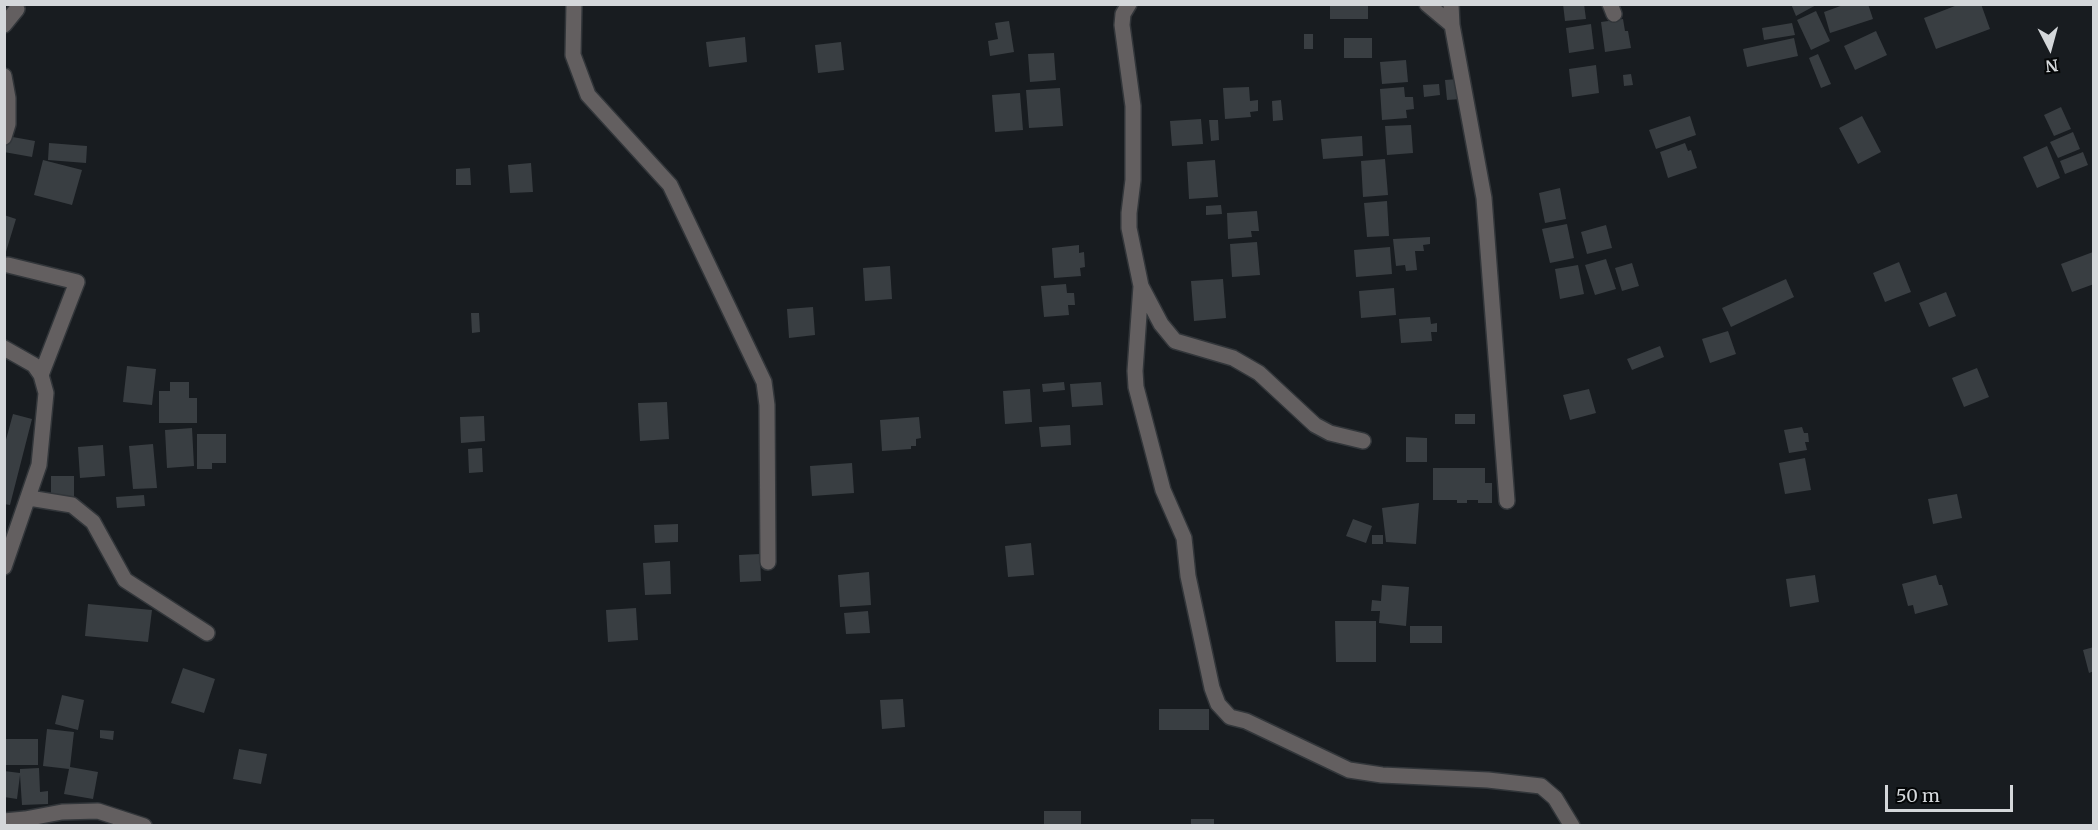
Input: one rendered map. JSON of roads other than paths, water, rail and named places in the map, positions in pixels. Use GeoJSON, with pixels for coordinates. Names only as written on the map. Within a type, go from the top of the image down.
{"type":"FeatureCollection","features":[{"type":"Feature","properties":{"kind":"street"},"geometry":{"type":"LineString","coordinates":[[574,4],[573,55],[588,95],[670,185],[764,382],[767,405],[768,562]]}},
{"type":"Feature","properties":{"kind":"street"},"geometry":{"type":"LineString","coordinates":[[1130,4],[1123,14],[1122,25],[1133,106],[1133,180],[1129,228],[1141,286],[1136,387],[1163,490],[1184,538],[1188,576],[1212,688],[1218,704],[1230,717],[1246,721],[1349,770],[1382,775],[1488,780],[1541,786],[1556,798],[1572,825]]}},
{"type":"Feature","properties":{"kind":"street"},"geometry":{"type":"LineString","coordinates":[[1427,4],[1452,25]]}},
{"type":"Feature","properties":{"kind":"street"},"geometry":{"type":"LineString","coordinates":[[1451,4],[1452,25],[1484,198],[1507,501]]}},
{"type":"Feature","properties":{"kind":"street"},"geometry":{"type":"LineString","coordinates":[[4,25],[14,8]]}},
{"type":"Feature","properties":{"kind":"street"},"geometry":{"type":"LineString","coordinates":[[4,76],[8,99],[8,124],[4,137]]}},
{"type":"Feature","properties":{"kind":"street"},"geometry":{"type":"LineString","coordinates":[[8,265],[77,282],[41,375]]}},
{"type":"Feature","properties":{"kind":"street"},"geometry":{"type":"LineString","coordinates":[[1141,286],[1161,324],[1175,341],[1233,358],[1259,373],[1315,425],[1330,433],[1363,441]]}},
{"type":"Feature","properties":{"kind":"street"},"geometry":{"type":"LineString","coordinates":[[4,348],[34,365],[41,375],[46,393],[39,465],[4,567]]}},
{"type":"Feature","properties":{"kind":"street"},"geometry":{"type":"LineString","coordinates":[[29,498],[72,505],[93,522],[124,580],[207,633]]}},
{"type":"Feature","properties":{"kind":"street"},"geometry":{"type":"LineString","coordinates":[[4,820],[62,812],[98,811],[144,825]]}}]}
